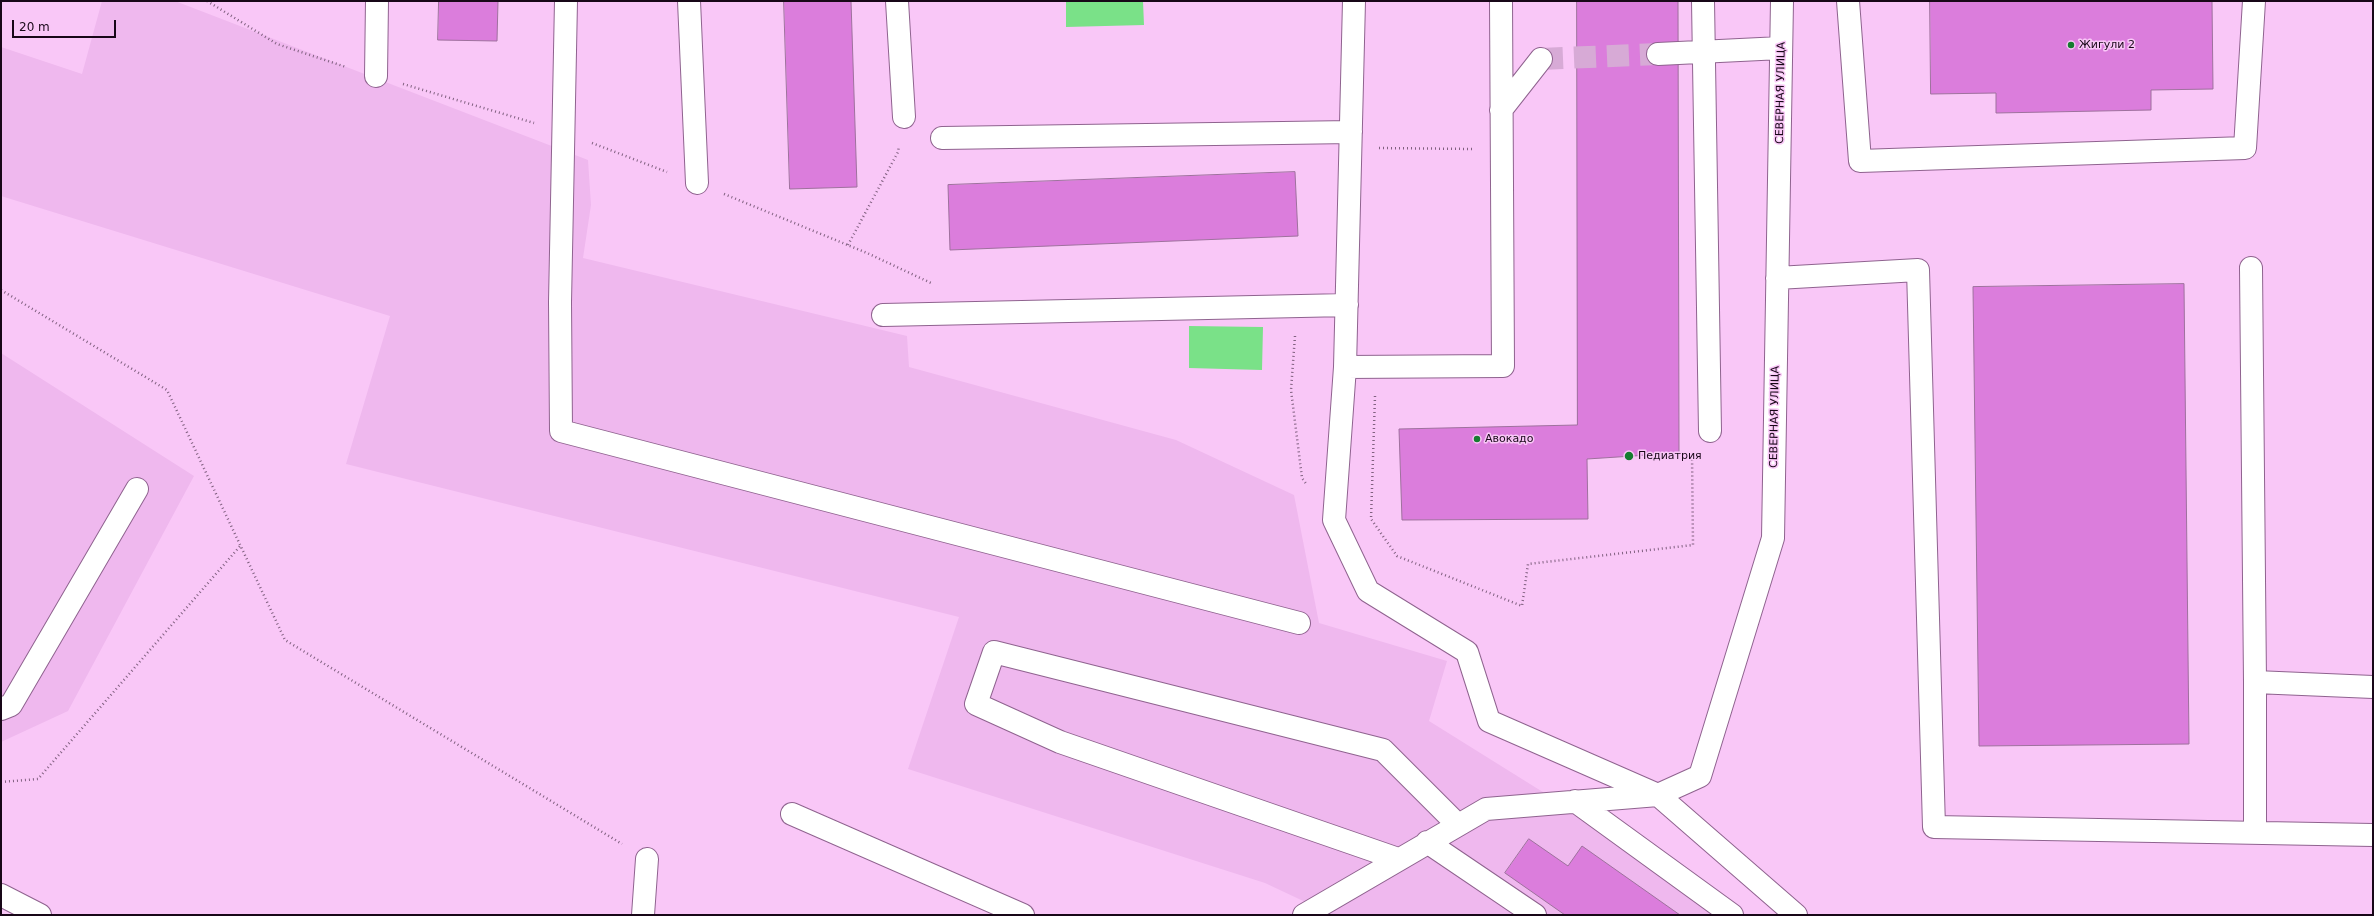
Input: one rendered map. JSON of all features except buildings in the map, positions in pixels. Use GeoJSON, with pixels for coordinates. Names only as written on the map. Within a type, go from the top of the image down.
{"type":"FeatureCollection","features":[{"type":"Feature","properties":{"kind":"street"},"geometry":{"type":"LineString","coordinates":[[376,76],[377,1]]}},
{"type":"Feature","properties":{"kind":"street"},"geometry":{"type":"LineString","coordinates":[[566,1],[560,302],[561,431],[1299,623]]}},
{"type":"Feature","properties":{"kind":"street"},"geometry":{"type":"LineString","coordinates":[[689,1],[697,183]]}},
{"type":"Feature","properties":{"kind":"street"},"geometry":{"type":"LineString","coordinates":[[897,1],[904,117]]}},
{"type":"Feature","properties":{"kind":"street"},"geometry":{"type":"LineString","coordinates":[[1354,1],[1345,367],[1334,520],[1368,592],[1467,652],[1488,721],[1658,795],[1796,915]]}},
{"type":"Feature","properties":{"kind":"street"},"geometry":{"type":"LineString","coordinates":[[1345,367],[1503,366],[1500,1]]}},
{"type":"Feature","properties":{"kind":"street"},"geometry":{"type":"LineString","coordinates":[[1703,1],[1710,431]]}},
{"type":"Feature","properties":{"kind":"street","name":"СЕВЕРНАЯ УЛИЦА"},"geometry":{"type":"LineString","coordinates":[[1658,795],[1700,776],[1773,538],[1782,1]]}},
{"type":"Feature","properties":{"kind":"street"},"geometry":{"type":"LineString","coordinates":[[1848,1],[1860,161],[2245,148],[2254,1]]}},
{"type":"Feature","properties":{"kind":"street"},"geometry":{"type":"LineString","coordinates":[[1658,54],[1781,48]]}},
{"type":"Feature","properties":{"kind":"street"},"geometry":{"type":"LineString","coordinates":[[1502,110],[1541,59]]}},
{"type":"Feature","properties":{"kind":"street"},"geometry":{"type":"LineString","coordinates":[[942,138],[1351,140]]}},
{"type":"Feature","properties":{"kind":"street"},"geometry":{"type":"LineString","coordinates":[[2251,268],[2255,832]]}},
{"type":"Feature","properties":{"kind":"street"},"geometry":{"type":"LineString","coordinates":[[1778,278],[1918,270],[1934,827],[2373,835]]}},
{"type":"Feature","properties":{"kind":"street"},"geometry":{"type":"LineString","coordinates":[[883,314],[1347,305]]}},
{"type":"Feature","properties":{"kind":"street"},"geometry":{"type":"LineString","coordinates":[[1,709],[11,705],[138,490]]}},
{"type":"Feature","properties":{"kind":"street"},"geometry":{"type":"LineString","coordinates":[[1398,859],[1060,742],[976,704],[994,652],[1383,750],[1458,825]]}},
{"type":"Feature","properties":{"kind":"street"},"geometry":{"type":"LineString","coordinates":[[2255,682],[2373,687]]}},
{"type":"Feature","properties":{"kind":"street"},"geometry":{"type":"LineString","coordinates":[[1304,915],[1486,809],[1658,795]]}},
{"type":"Feature","properties":{"kind":"street"},"geometry":{"type":"LineString","coordinates":[[1576,801],[1732,915]]}},
{"type":"Feature","properties":{"kind":"street"},"geometry":{"type":"LineString","coordinates":[[792,814],[1023,915]]}},
{"type":"Feature","properties":{"kind":"street"},"geometry":{"type":"LineString","coordinates":[[1427,842],[1535,915]]}},
{"type":"Feature","properties":{"kind":"street"},"geometry":{"type":"LineString","coordinates":[[643,915],[647,859]]}},
{"type":"Feature","properties":{"kind":"street"},"geometry":{"type":"LineString","coordinates":[[1,895],[40,915]]}},
{"type":"Feature","properties":{"kind":"path"},"geometry":{"type":"LineString","coordinates":[[1351,140],[1502,149]]}},
{"type":"Feature","properties":{"kind":"path"},"geometry":{"type":"LineString","coordinates":[[848,245],[898,152]]}},
{"type":"Feature","properties":{"kind":"path"},"geometry":{"type":"LineString","coordinates":[[867,252],[897,267]]}},
{"type":"Feature","properties":{"kind":"path"},"geometry":{"type":"LineString","coordinates":[[1,290],[168,390],[285,640],[647,859]]}},
{"type":"Feature","properties":{"kind":"path"},"geometry":{"type":"LineString","coordinates":[[1298,306],[1291,390],[1302,478],[1334,520]]}},
{"type":"Feature","properties":{"kind":"path"},"geometry":{"type":"LineString","coordinates":[[1376,367],[1371,519],[1397,556],[1522,606],[1528,564],[1693,545],[1692,449]]}},
{"type":"Feature","properties":{"kind":"path"},"geometry":{"type":"LineString","coordinates":[[1,782],[38,779],[241,545]]}},
{"type":"Feature","properties":{"kind":"shaded area"},"geometry":{"type":"Polygon","coordinates":[[[102,1],[175,1],[588,160],[591,205],[583,258],[907,336],[909,367],[1176,440],[1294,495],[1319,623],[1447,661],[1429,721],[1740,915],[1333,915],[1265,883],[908,769],[959,617],[346,464],[390,316],[1,196],[1,47],[82,74],[102,1]]]}},
{"type":"Feature","properties":{"kind":"shaded area"},"geometry":{"type":"Polygon","coordinates":[[[1,353],[194,476],[68,711],[1,742],[1,353]]]}},
{"type":"Feature","properties":{"kind":"green space"},"geometry":{"type":"Polygon","coordinates":[[[1066,1],[1143,1],[1144,25],[1066,27],[1066,1]]]}},
{"type":"Feature","properties":{"kind":"green space"},"geometry":{"type":"Polygon","coordinates":[[[1189,326],[1263,327],[1262,370],[1189,368],[1189,326]]]}},
{"type":"Feature","properties":{"kind":"tunnel"},"geometry":{"type":"LineString","coordinates":[[1541,59],[1658,54]]}},
{"type":"Feature","properties":{"kind":"place","name":"Жигули 2"},"geometry":{"type":"Point","coordinates":[2071,45]}},
{"type":"Feature","properties":{"kind":"place","name":"Авокадо"},"geometry":{"type":"Point","coordinates":[1477,439]}},
{"type":"Feature","properties":{"kind":"place","name":"Педиатрия"},"geometry":{"type":"Point","coordinates":[1629,456]}}]}
